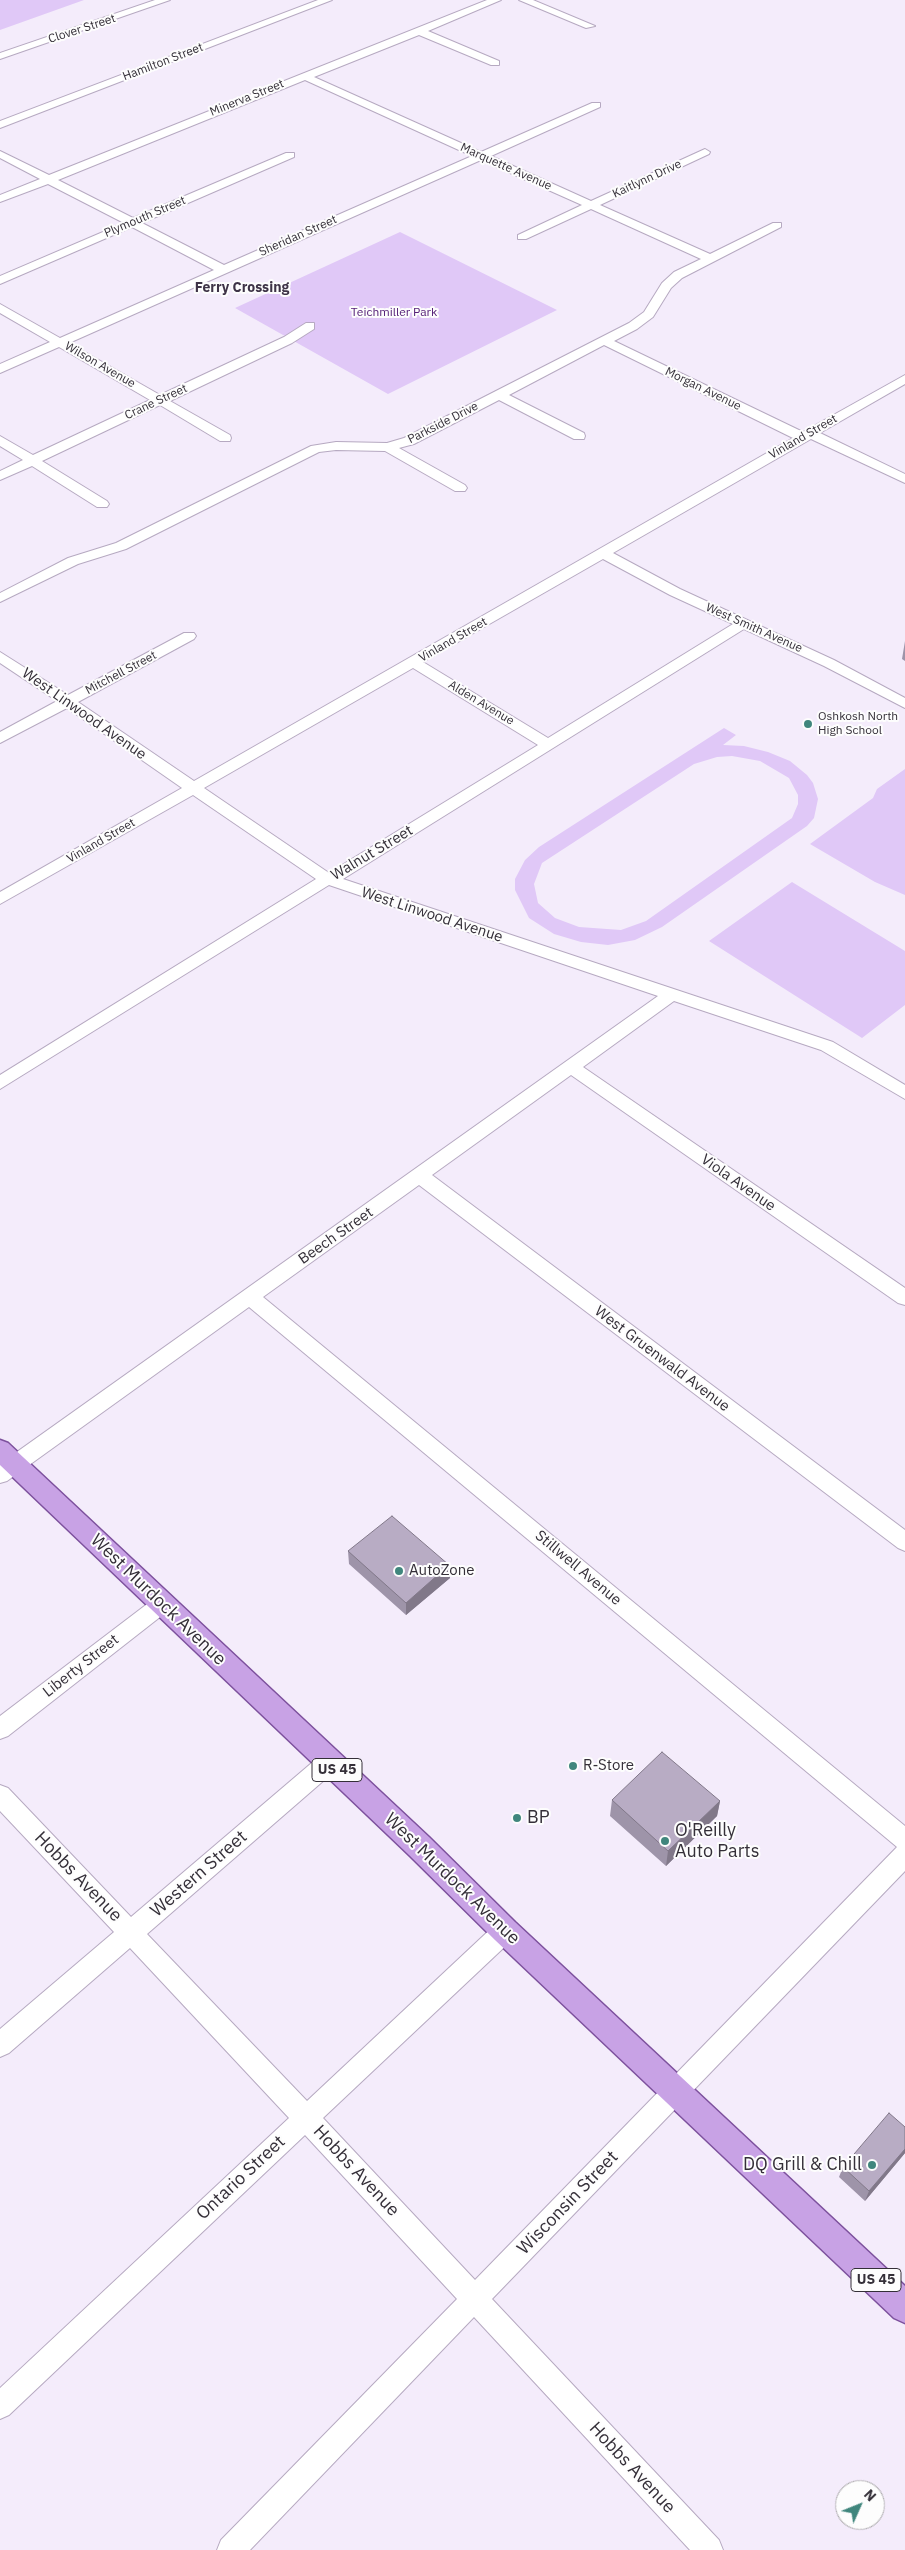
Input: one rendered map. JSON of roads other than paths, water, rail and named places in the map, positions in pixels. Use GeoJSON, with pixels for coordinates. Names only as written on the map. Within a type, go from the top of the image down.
{"type":"FeatureCollection","features":[{"type":"Feature","properties":{"kind":"main road","name":"West Murdock Avenue"},"geometry":{"type":"LineString","coordinates":[[5,1463],[162,1604],[505,1931],[905,2307]]}},
{"type":"Feature","properties":{"kind":"street","name":"Clover Street"},"geometry":{"type":"LineString","coordinates":[[0,56],[164,0]]}},
{"type":"Feature","properties":{"kind":"street","name":"Hamilton Street"},"geometry":{"type":"LineString","coordinates":[[0,125],[327,0]]}},
{"type":"Feature","properties":{"kind":"street","name":"Minerva Street"},"geometry":{"type":"LineString","coordinates":[[0,199],[496,0]]}},
{"type":"Feature","properties":{"kind":"street"},"geometry":{"type":"LineString","coordinates":[[524,0],[590,26]]}},
{"type":"Feature","properties":{"kind":"street"},"geometry":{"type":"LineString","coordinates":[[419,31],[495,63]]}},
{"type":"Feature","properties":{"kind":"street","name":"Marquette Avenue"},"geometry":{"type":"LineString","coordinates":[[304,76],[709,258]]}},
{"type":"Feature","properties":{"kind":"street","name":"Sheridan Street"},"geometry":{"type":"LineString","coordinates":[[0,369],[596,105]]}},
{"type":"Feature","properties":{"kind":"street","name":"Kaitlynn Drive"},"geometry":{"type":"LineString","coordinates":[[522,237],[705,152]]}},
{"type":"Feature","properties":{"kind":"street"},"geometry":{"type":"LineString","coordinates":[[0,154],[224,270]]}},
{"type":"Feature","properties":{"kind":"street","name":"Plymouth Street"},"geometry":{"type":"LineString","coordinates":[[0,280],[290,155]]}},
{"type":"Feature","properties":{"kind":"street","name":"Parkside Drive"},"geometry":{"type":"LineString","coordinates":[[0,598],[73,561],[122,546],[316,449],[336,446],[388,447],[409,441],[645,318],[672,280],[709,258],[777,225]]}},
{"type":"Feature","properties":{"kind":"street","name":"Wilson Avenue"},"geometry":{"type":"LineString","coordinates":[[0,308],[225,438]]}},
{"type":"Feature","properties":{"kind":"street","name":"Crane Street"},"geometry":{"type":"LineString","coordinates":[[0,476],[288,340],[310,326]]}},
{"type":"Feature","properties":{"kind":"street","name":"Morgan Avenue"},"geometry":{"type":"LineString","coordinates":[[604,341],[905,480]]}},
{"type":"Feature","properties":{"kind":"street","name":"Vinland Street"},"geometry":{"type":"LineString","coordinates":[[0,899],[905,379]]}},
{"type":"Feature","properties":{"kind":"street"},"geometry":{"type":"LineString","coordinates":[[499,395],[579,436]]}},
{"type":"Feature","properties":{"kind":"street"},"geometry":{"type":"LineString","coordinates":[[0,440],[102,504]]}},
{"type":"Feature","properties":{"kind":"street"},"geometry":{"type":"LineString","coordinates":[[388,447],[460,488]]}},
{"type":"Feature","properties":{"kind":"street","name":"West Smith Avenue"},"geometry":{"type":"LineString","coordinates":[[602,552],[675,592],[829,663],[905,704]]}},
{"type":"Feature","properties":{"kind":"street","name":"Walnut Street"},"geometry":{"type":"LineString","coordinates":[[0,1083],[327,879],[344,871],[744,623]]}},
{"type":"Feature","properties":{"kind":"street","name":"Mitchell Street"},"geometry":{"type":"LineString","coordinates":[[0,738],[190,636]]}},
{"type":"Feature","properties":{"kind":"street","name":"West Linwood Avenue"},"geometry":{"type":"LineString","coordinates":[[0,656],[327,879],[836,1049],[905,1093]]}},
{"type":"Feature","properties":{"kind":"street","name":"Alden Avenue"},"geometry":{"type":"LineString","coordinates":[[413,662],[549,745]]}},
{"type":"Feature","properties":{"kind":"street","name":"Beech Street"},"geometry":{"type":"LineString","coordinates":[[5,1463],[250,1297],[572,1068],[670,995]]}},
{"type":"Feature","properties":{"kind":"street","name":"Viola Avenue"},"geometry":{"type":"LineString","coordinates":[[572,1068],[905,1298]]}},
{"type":"Feature","properties":{"kind":"street","name":"West Gruenwald Avenue"},"geometry":{"type":"LineString","coordinates":[[420,1176],[905,1542]]}},
{"type":"Feature","properties":{"kind":"street","name":"Stillwell Avenue"},"geometry":{"type":"LineString","coordinates":[[250,1297],[905,1840]]}},
{"type":"Feature","properties":{"kind":"street","name":"Liberty Street"},"geometry":{"type":"LineString","coordinates":[[0,1729],[162,1604]]}},
{"type":"Feature","properties":{"kind":"street","name":"Western Street"},"geometry":{"type":"LineString","coordinates":[[0,2045],[329,1762]]}},
{"type":"Feature","properties":{"kind":"street","name":"Hobbs Avenue"},"geometry":{"type":"LineString","coordinates":[[0,1795],[306,2118],[709,2550]]}},
{"type":"Feature","properties":{"kind":"street","name":"Wisconsin Street"},"geometry":{"type":"LineString","coordinates":[[231,2550],[476,2300],[675,2090],[905,1855]]}},
{"type":"Feature","properties":{"kind":"street","name":"Ontario Street"},"geometry":{"type":"LineString","coordinates":[[0,2406],[505,1931]]}},
{"type":"Feature","properties":{"kind":"place","name":"Oshkosh North High School"},"geometry":{"type":"Point","coordinates":[808,724]}},
{"type":"Feature","properties":{"kind":"place","name":"AutoZone"},"geometry":{"type":"Point","coordinates":[399,1571]}},
{"type":"Feature","properties":{"kind":"place","name":"R-Store"},"geometry":{"type":"Point","coordinates":[573,1766]}},
{"type":"Feature","properties":{"kind":"place","name":"BP"},"geometry":{"type":"Point","coordinates":[517,1818]}},
{"type":"Feature","properties":{"kind":"place","name":"O'Reilly Auto Parts"},"geometry":{"type":"Point","coordinates":[665,1841]}},
{"type":"Feature","properties":{"kind":"place","name":"DQ Grill & Chill"},"geometry":{"type":"Point","coordinates":[872,2165]}},
{"type":"Feature","properties":{"kind":"district","name":"Ferry Crossing"},"geometry":{"type":"Point","coordinates":[242,288]}},
{"type":"Feature","properties":{"kind":"park label","name":"Teichmiller Park"},"geometry":{"type":"Point","coordinates":[394,313]}}]}
